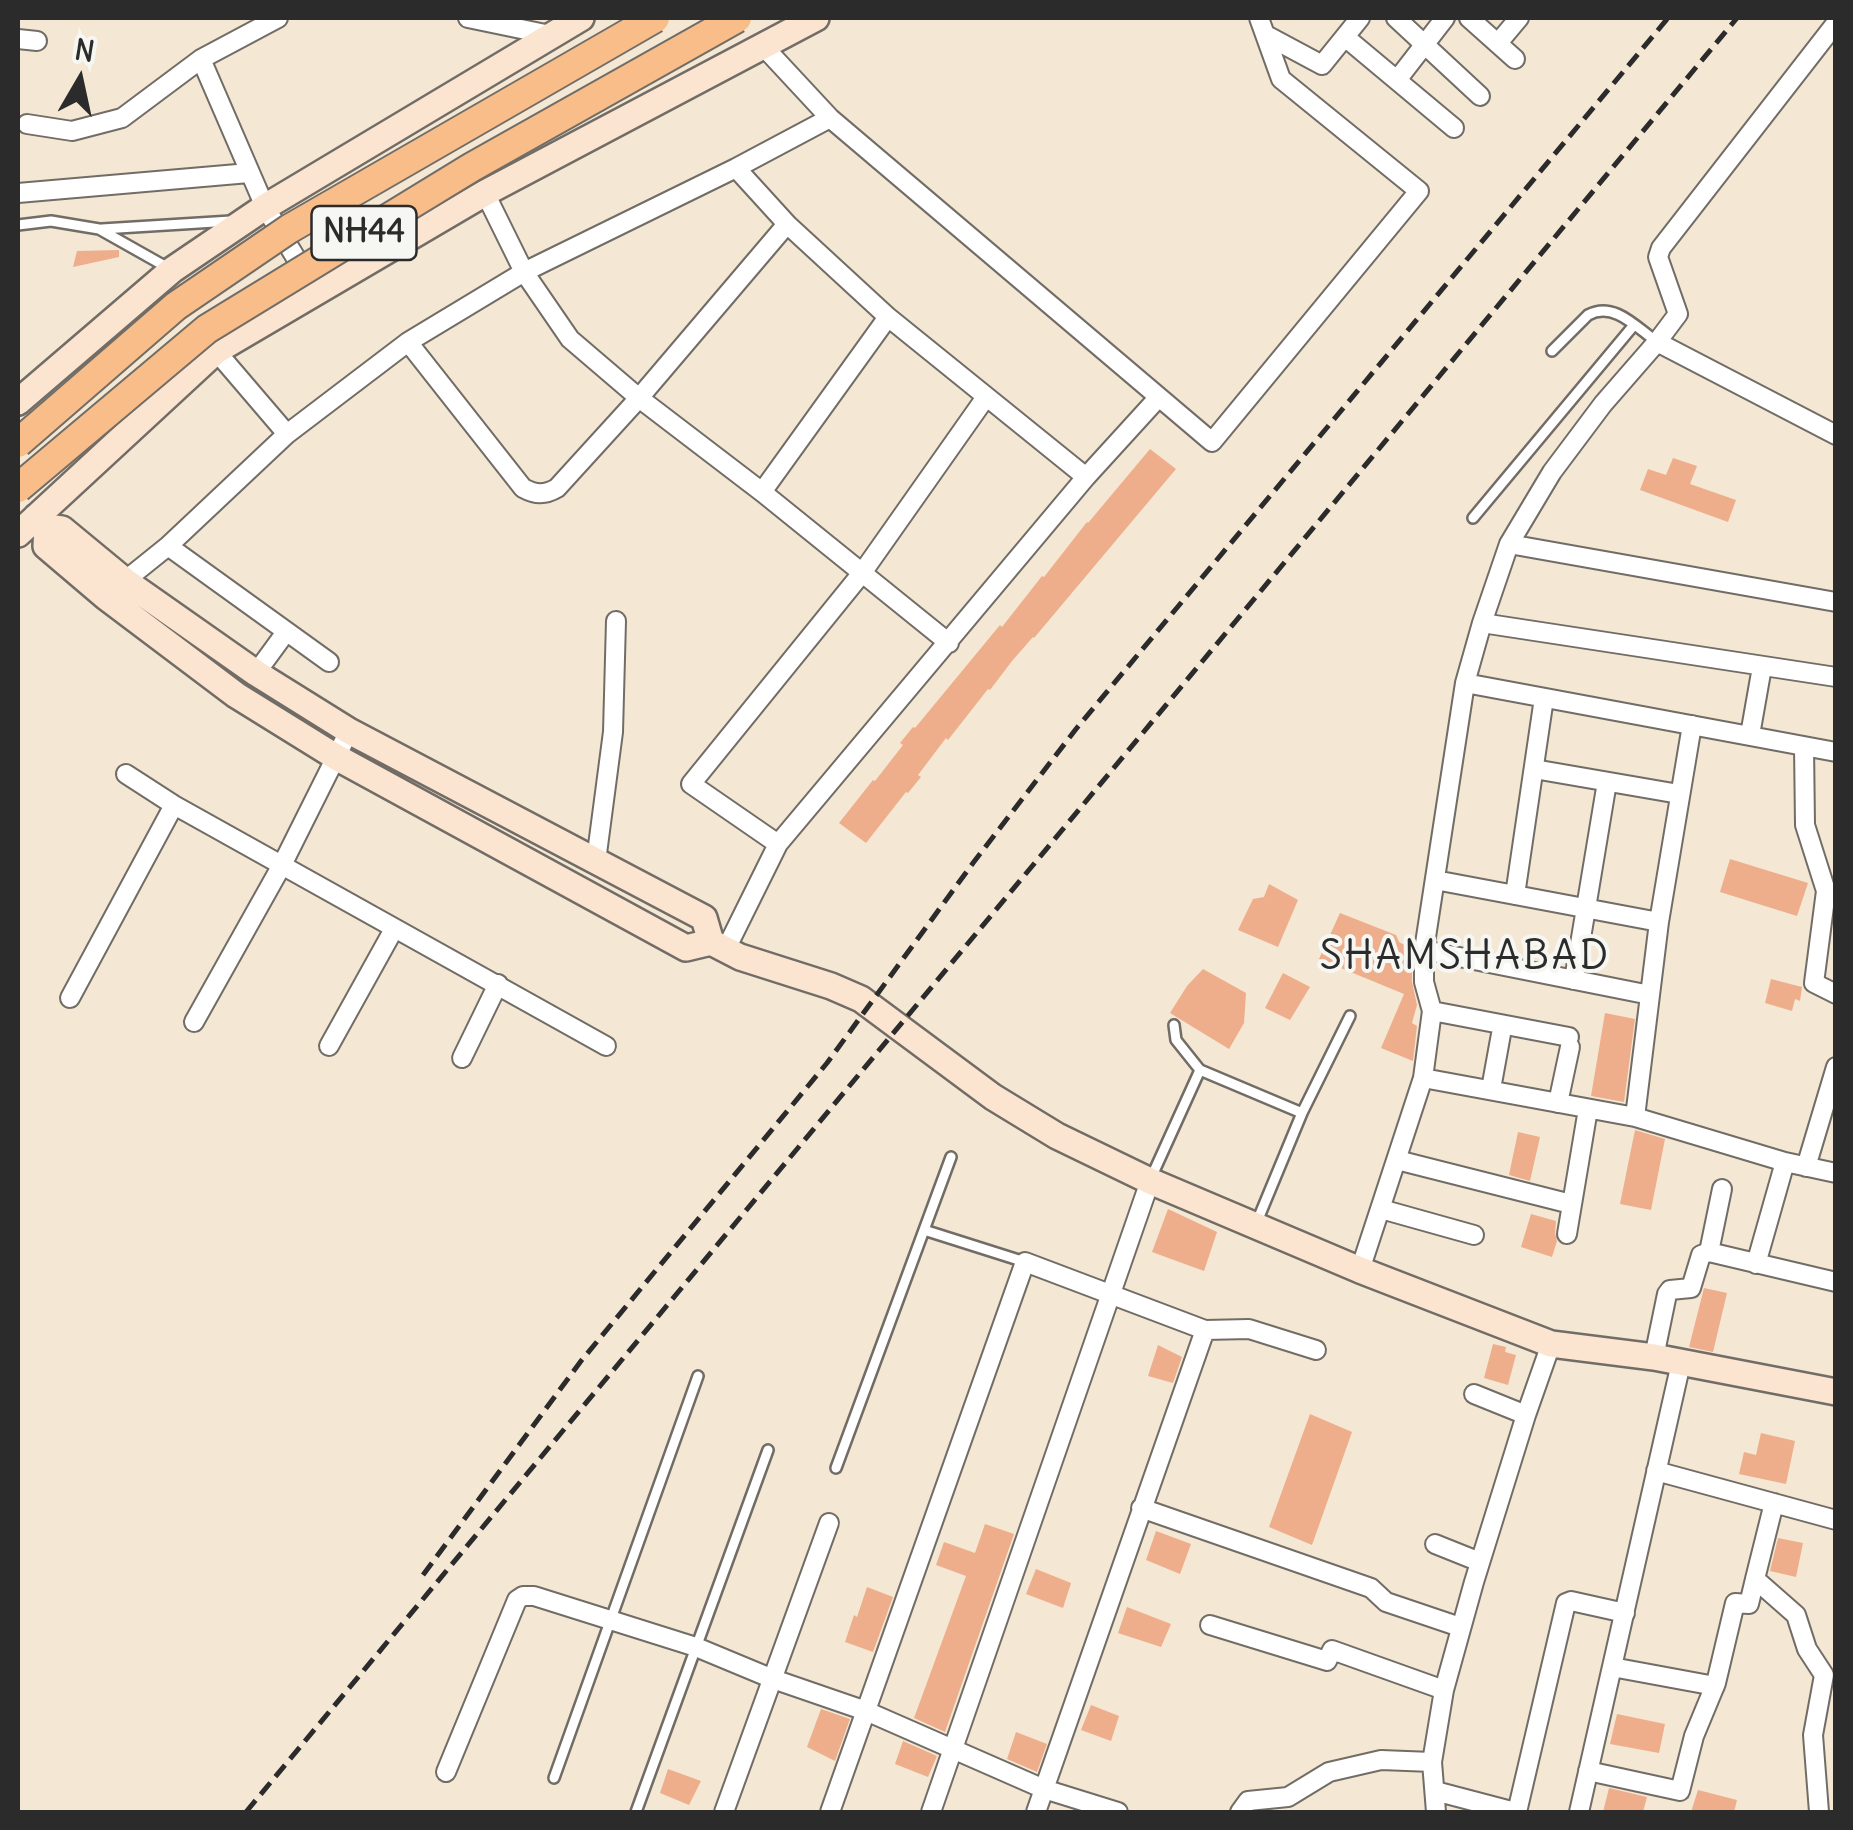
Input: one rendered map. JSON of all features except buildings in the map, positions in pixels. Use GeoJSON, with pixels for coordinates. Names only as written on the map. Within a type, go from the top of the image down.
{"type":"FeatureCollection","features":[{"type":"Feature","properties":{"kind":"highway","name":"NH44"},"geometry":{"type":"LineString","coordinates":[[18,443],[176,306],[289,228],[655,18]]}},
{"type":"Feature","properties":{"kind":"highway","name":"NH44"},"geometry":{"type":"LineString","coordinates":[[18,488],[208,329],[472,167],[737,18]]}},
{"type":"Feature","properties":{"kind":"main road"},"geometry":{"type":"LineString","coordinates":[[18,402],[172,270],[256,214],[581,18]]}},
{"type":"Feature","properties":{"kind":"main road"},"geometry":{"type":"LineString","coordinates":[[33,526],[216,351],[485,193],[816,18]]}},
{"type":"Feature","properties":{"kind":"main road"},"geometry":{"type":"LineString","coordinates":[[33,526],[62,529],[116,589],[236,696],[336,757],[686,948],[718,946],[861,999],[993,1097],[1058,1136],[1150,1181],[1360,1270],[1551,1344],[1654,1357],[1836,1392]]}},
{"type":"Feature","properties":{"kind":"main road"},"geometry":{"type":"LineString","coordinates":[[116,589],[349,731],[704,918],[718,946]]}},
{"type":"Feature","properties":{"kind":"street"},"geometry":{"type":"LineString","coordinates":[[26,124],[72,131],[122,118],[202,58],[278,18]]}},
{"type":"Feature","properties":{"kind":"street"},"geometry":{"type":"LineString","coordinates":[[468,18],[550,35]]}},
{"type":"Feature","properties":{"kind":"street"},"geometry":{"type":"LineString","coordinates":[[1262,26],[1322,65],[1360,18]]}},
{"type":"Feature","properties":{"kind":"street"},"geometry":{"type":"LineString","coordinates":[[1396,18],[1480,96]]}},
{"type":"Feature","properties":{"kind":"street"},"geometry":{"type":"LineString","coordinates":[[1397,80],[1446,18]]}},
{"type":"Feature","properties":{"kind":"street"},"geometry":{"type":"LineString","coordinates":[[1468,18],[1515,58]]}},
{"type":"Feature","properties":{"kind":"street"},"geometry":{"type":"LineString","coordinates":[[1498,42],[1519,18]]}},
{"type":"Feature","properties":{"kind":"street"},"geometry":{"type":"LineString","coordinates":[[1360,1270],[1423,1078],[1432,1011],[1424,982],[1424,950],[1465,683],[1509,544],[1552,472],[1602,404],[1678,314],[1658,257],[1660,248],[1836,23]]}},
{"type":"Feature","properties":{"kind":"street"},"geometry":{"type":"LineString","coordinates":[[764,47],[830,118],[1212,442],[1358,254],[1419,191],[1281,79],[1262,26]]}},
{"type":"Feature","properties":{"kind":"street"},"geometry":{"type":"LineString","coordinates":[[1345,38],[1454,128]]}},
{"type":"Feature","properties":{"kind":"street"},"geometry":{"type":"LineString","coordinates":[[18,39],[37,41]]}},
{"type":"Feature","properties":{"kind":"street"},"geometry":{"type":"LineString","coordinates":[[202,58],[248,173],[256,214],[316,291]]}},
{"type":"Feature","properties":{"kind":"street"},"geometry":{"type":"LineString","coordinates":[[116,589],[168,546],[287,434],[408,342],[524,272],[830,118]]}},
{"type":"Feature","properties":{"kind":"street"},"geometry":{"type":"LineString","coordinates":[[736,168],[787,224],[888,317],[1086,478]]}},
{"type":"Feature","properties":{"kind":"street"},"geometry":{"type":"LineString","coordinates":[[18,193],[248,173]]}},
{"type":"Feature","properties":{"kind":"street"},"geometry":{"type":"LineString","coordinates":[[485,193],[524,272],[570,340],[949,643]]}},
{"type":"Feature","properties":{"kind":"street"},"geometry":{"type":"LineString","coordinates":[[408,342],[523,488],[546,494],[558,488],[640,398],[787,224]]}},
{"type":"Feature","properties":{"kind":"street"},"geometry":{"type":"LineString","coordinates":[[762,492],[888,317]]}},
{"type":"Feature","properties":{"kind":"street"},"geometry":{"type":"LineString","coordinates":[[1657,342],[1836,435]]}},
{"type":"Feature","properties":{"kind":"street"},"geometry":{"type":"LineString","coordinates":[[216,351],[287,434]]}},
{"type":"Feature","properties":{"kind":"street"},"geometry":{"type":"LineString","coordinates":[[778,844],[691,784],[862,573],[986,398]]}},
{"type":"Feature","properties":{"kind":"street"},"geometry":{"type":"LineString","coordinates":[[718,946],[778,844],[1158,398]]}},
{"type":"Feature","properties":{"kind":"street"},"geometry":{"type":"LineString","coordinates":[[1509,544],[1836,602]]}},
{"type":"Feature","properties":{"kind":"street"},"geometry":{"type":"LineString","coordinates":[[168,546],[329,662]]}},
{"type":"Feature","properties":{"kind":"street"},"geometry":{"type":"LineString","coordinates":[[596,861],[613,732],[616,621]]}},
{"type":"Feature","properties":{"kind":"street"},"geometry":{"type":"LineString","coordinates":[[1482,623],[1836,678]]}},
{"type":"Feature","properties":{"kind":"street"},"geometry":{"type":"LineString","coordinates":[[256,673],[286,632]]}},
{"type":"Feature","properties":{"kind":"street"},"geometry":{"type":"LineString","coordinates":[[1750,735],[1762,667]]}},
{"type":"Feature","properties":{"kind":"street"},"geometry":{"type":"LineString","coordinates":[[1465,683],[1836,752]]}},
{"type":"Feature","properties":{"kind":"street"},"geometry":{"type":"LineString","coordinates":[[1516,895],[1544,698]]}},
{"type":"Feature","properties":{"kind":"street"},"geometry":{"type":"LineString","coordinates":[[1635,1117],[1660,922],[1692,724]]}},
{"type":"Feature","properties":{"kind":"street"},"geometry":{"type":"LineString","coordinates":[[194,1022],[282,865],[349,731]]}},
{"type":"Feature","properties":{"kind":"street"},"geometry":{"type":"LineString","coordinates":[[1804,746],[1804,825],[1826,891],[1814,983],[1836,994]]}},
{"type":"Feature","properties":{"kind":"street"},"geometry":{"type":"LineString","coordinates":[[1534,769],[1680,794]]}},
{"type":"Feature","properties":{"kind":"street"},"geometry":{"type":"LineString","coordinates":[[126,774],[174,805],[606,1046]]}},
{"type":"Feature","properties":{"kind":"street"},"geometry":{"type":"LineString","coordinates":[[1574,980],[1607,782]]}},
{"type":"Feature","properties":{"kind":"street"},"geometry":{"type":"LineString","coordinates":[[70,998],[174,805]]}},
{"type":"Feature","properties":{"kind":"street"},"geometry":{"type":"LineString","coordinates":[[1435,880],[1660,922]]}},
{"type":"Feature","properties":{"kind":"street"},"geometry":{"type":"LineString","coordinates":[[329,1046],[394,929]]}},
{"type":"Feature","properties":{"kind":"street"},"geometry":{"type":"LineString","coordinates":[[1424,950],[1650,995]]}},
{"type":"Feature","properties":{"kind":"street"},"geometry":{"type":"LineString","coordinates":[[462,1058],[498,984]]}},
{"type":"Feature","properties":{"kind":"street"},"geometry":{"type":"LineString","coordinates":[[1432,1011],[1569,1042],[1558,1103]]}},
{"type":"Feature","properties":{"kind":"street"},"geometry":{"type":"LineString","coordinates":[[1491,1089],[1501,1034]]}},
{"type":"Feature","properties":{"kind":"street"},"geometry":{"type":"LineString","coordinates":[[1806,1167],[1836,1067]]}},
{"type":"Feature","properties":{"kind":"street"},"geometry":{"type":"LineString","coordinates":[[1423,1078],[1635,1117],[1785,1162],[1836,1173]]}},
{"type":"Feature","properties":{"kind":"street"},"geometry":{"type":"LineString","coordinates":[[1567,1234],[1588,1109]]}},
{"type":"Feature","properties":{"kind":"street"},"geometry":{"type":"LineString","coordinates":[[1398,1160],[1572,1204]]}},
{"type":"Feature","properties":{"kind":"street"},"geometry":{"type":"LineString","coordinates":[[1756,1264],[1785,1162]]}},
{"type":"Feature","properties":{"kind":"street"},"geometry":{"type":"LineString","coordinates":[[931,1812],[1150,1181]]}},
{"type":"Feature","properties":{"kind":"street"},"geometry":{"type":"LineString","coordinates":[[1709,1252],[1722,1189]]}},
{"type":"Feature","properties":{"kind":"street"},"geometry":{"type":"LineString","coordinates":[[1381,1209],[1474,1235]]}},
{"type":"Feature","properties":{"kind":"street"},"geometry":{"type":"LineString","coordinates":[[1654,1357],[1667,1294],[1670,1290],[1691,1288],[1701,1255],[1709,1252],[1836,1282]]}},
{"type":"Feature","properties":{"kind":"street"},"geometry":{"type":"LineString","coordinates":[[830,1812],[1024,1262],[1204,1330],[1249,1330],[1316,1350]]}},
{"type":"Feature","properties":{"kind":"street"},"geometry":{"type":"LineString","coordinates":[[1036,1812],[1204,1330]]}},
{"type":"Feature","properties":{"kind":"street"},"geometry":{"type":"LineString","coordinates":[[1436,1812],[1432,1762],[1444,1690],[1480,1562],[1551,1344]]}},
{"type":"Feature","properties":{"kind":"street"},"geometry":{"type":"LineString","coordinates":[[1579,1812],[1681,1363]]}},
{"type":"Feature","properties":{"kind":"street"},"geometry":{"type":"LineString","coordinates":[[1474,1394],[1526,1414]]}},
{"type":"Feature","properties":{"kind":"street"},"geometry":{"type":"LineString","coordinates":[[1656,1472],[1836,1520]]}},
{"type":"Feature","properties":{"kind":"street"},"geometry":{"type":"LineString","coordinates":[[1588,1771],[1680,1791],[1694,1736],[1715,1686],[1735,1603],[1749,1604],[1774,1503]]}},
{"type":"Feature","properties":{"kind":"street"},"geometry":{"type":"LineString","coordinates":[[1141,1508],[1371,1588],[1386,1602],[1460,1627]]}},
{"type":"Feature","properties":{"kind":"street"},"geometry":{"type":"LineString","coordinates":[[724,1812],[829,1523]]}},
{"type":"Feature","properties":{"kind":"street"},"geometry":{"type":"LineString","coordinates":[[1435,1544],[1480,1562]]}},
{"type":"Feature","properties":{"kind":"street"},"geometry":{"type":"LineString","coordinates":[[1755,1580],[1796,1615],[1807,1650],[1830,1676],[1814,1735],[1818,1812]]}},
{"type":"Feature","properties":{"kind":"street"},"geometry":{"type":"LineString","coordinates":[[446,1772],[517,1600],[534,1596],[696,1647],[866,1711],[1044,1789],[1118,1812]]}},
{"type":"Feature","properties":{"kind":"street"},"geometry":{"type":"LineString","coordinates":[[1435,1791],[1516,1812],[1566,1603],[1625,1612]]}},
{"type":"Feature","properties":{"kind":"street"},"geometry":{"type":"LineString","coordinates":[[1210,1625],[1327,1661],[1332,1650],[1444,1690]]}},
{"type":"Feature","properties":{"kind":"street"},"geometry":{"type":"LineString","coordinates":[[1612,1667],[1715,1686]]}},
{"type":"Feature","properties":{"kind":"street"},"geometry":{"type":"LineString","coordinates":[[1240,1812],[1248,1801],[1288,1797],[1329,1772],[1381,1760],[1432,1762]]}},
{"type":"Feature","properties":{"kind":"street"},"geometry":{"type":"LineString","coordinates":[[1816,1767],[1836,1768]]}},
{"type":"Feature","properties":{"kind":"lane"},"geometry":{"type":"LineString","coordinates":[[99,230],[256,214]]}},
{"type":"Feature","properties":{"kind":"lane"},"geometry":{"type":"LineString","coordinates":[[18,224],[51,220],[99,230],[172,270]]}},
{"type":"Feature","properties":{"kind":"lane"},"geometry":{"type":"LineString","coordinates":[[1552,351],[1594,311],[1616,312],[1657,342]]}},
{"type":"Feature","properties":{"kind":"lane"},"geometry":{"type":"LineString","coordinates":[[1473,518],[1634,325]]}},
{"type":"Feature","properties":{"kind":"lane"},"geometry":{"type":"LineString","coordinates":[[1256,1226],[1302,1113],[1350,1016]]}},
{"type":"Feature","properties":{"kind":"lane"},"geometry":{"type":"LineString","coordinates":[[1174,1024],[1176,1040],[1200,1070],[1302,1113]]}},
{"type":"Feature","properties":{"kind":"lane"},"geometry":{"type":"LineString","coordinates":[[1150,1181],[1200,1070]]}},
{"type":"Feature","properties":{"kind":"lane"},"geometry":{"type":"LineString","coordinates":[[836,1468],[951,1156]]}},
{"type":"Feature","properties":{"kind":"lane"},"geometry":{"type":"LineString","coordinates":[[924,1230],[1024,1262]]}},
{"type":"Feature","properties":{"kind":"lane"},"geometry":{"type":"LineString","coordinates":[[554,1778],[698,1376]]}},
{"type":"Feature","properties":{"kind":"lane"},"geometry":{"type":"LineString","coordinates":[[636,1812],[768,1450]]}},
{"type":"Feature","properties":{"kind":"railway"},"geometry":{"type":"LineString","coordinates":[[423,1575],[581,1361],[827,1063],[1076,729],[1668,18]]}},
{"type":"Feature","properties":{"kind":"railway"},"geometry":{"type":"LineString","coordinates":[[246,1812],[1737,18]]}},
{"type":"Feature","properties":{"kind":"district","name":"SHAMSHABAD"},"geometry":{"type":"Point","coordinates":[1465,958]}}]}
